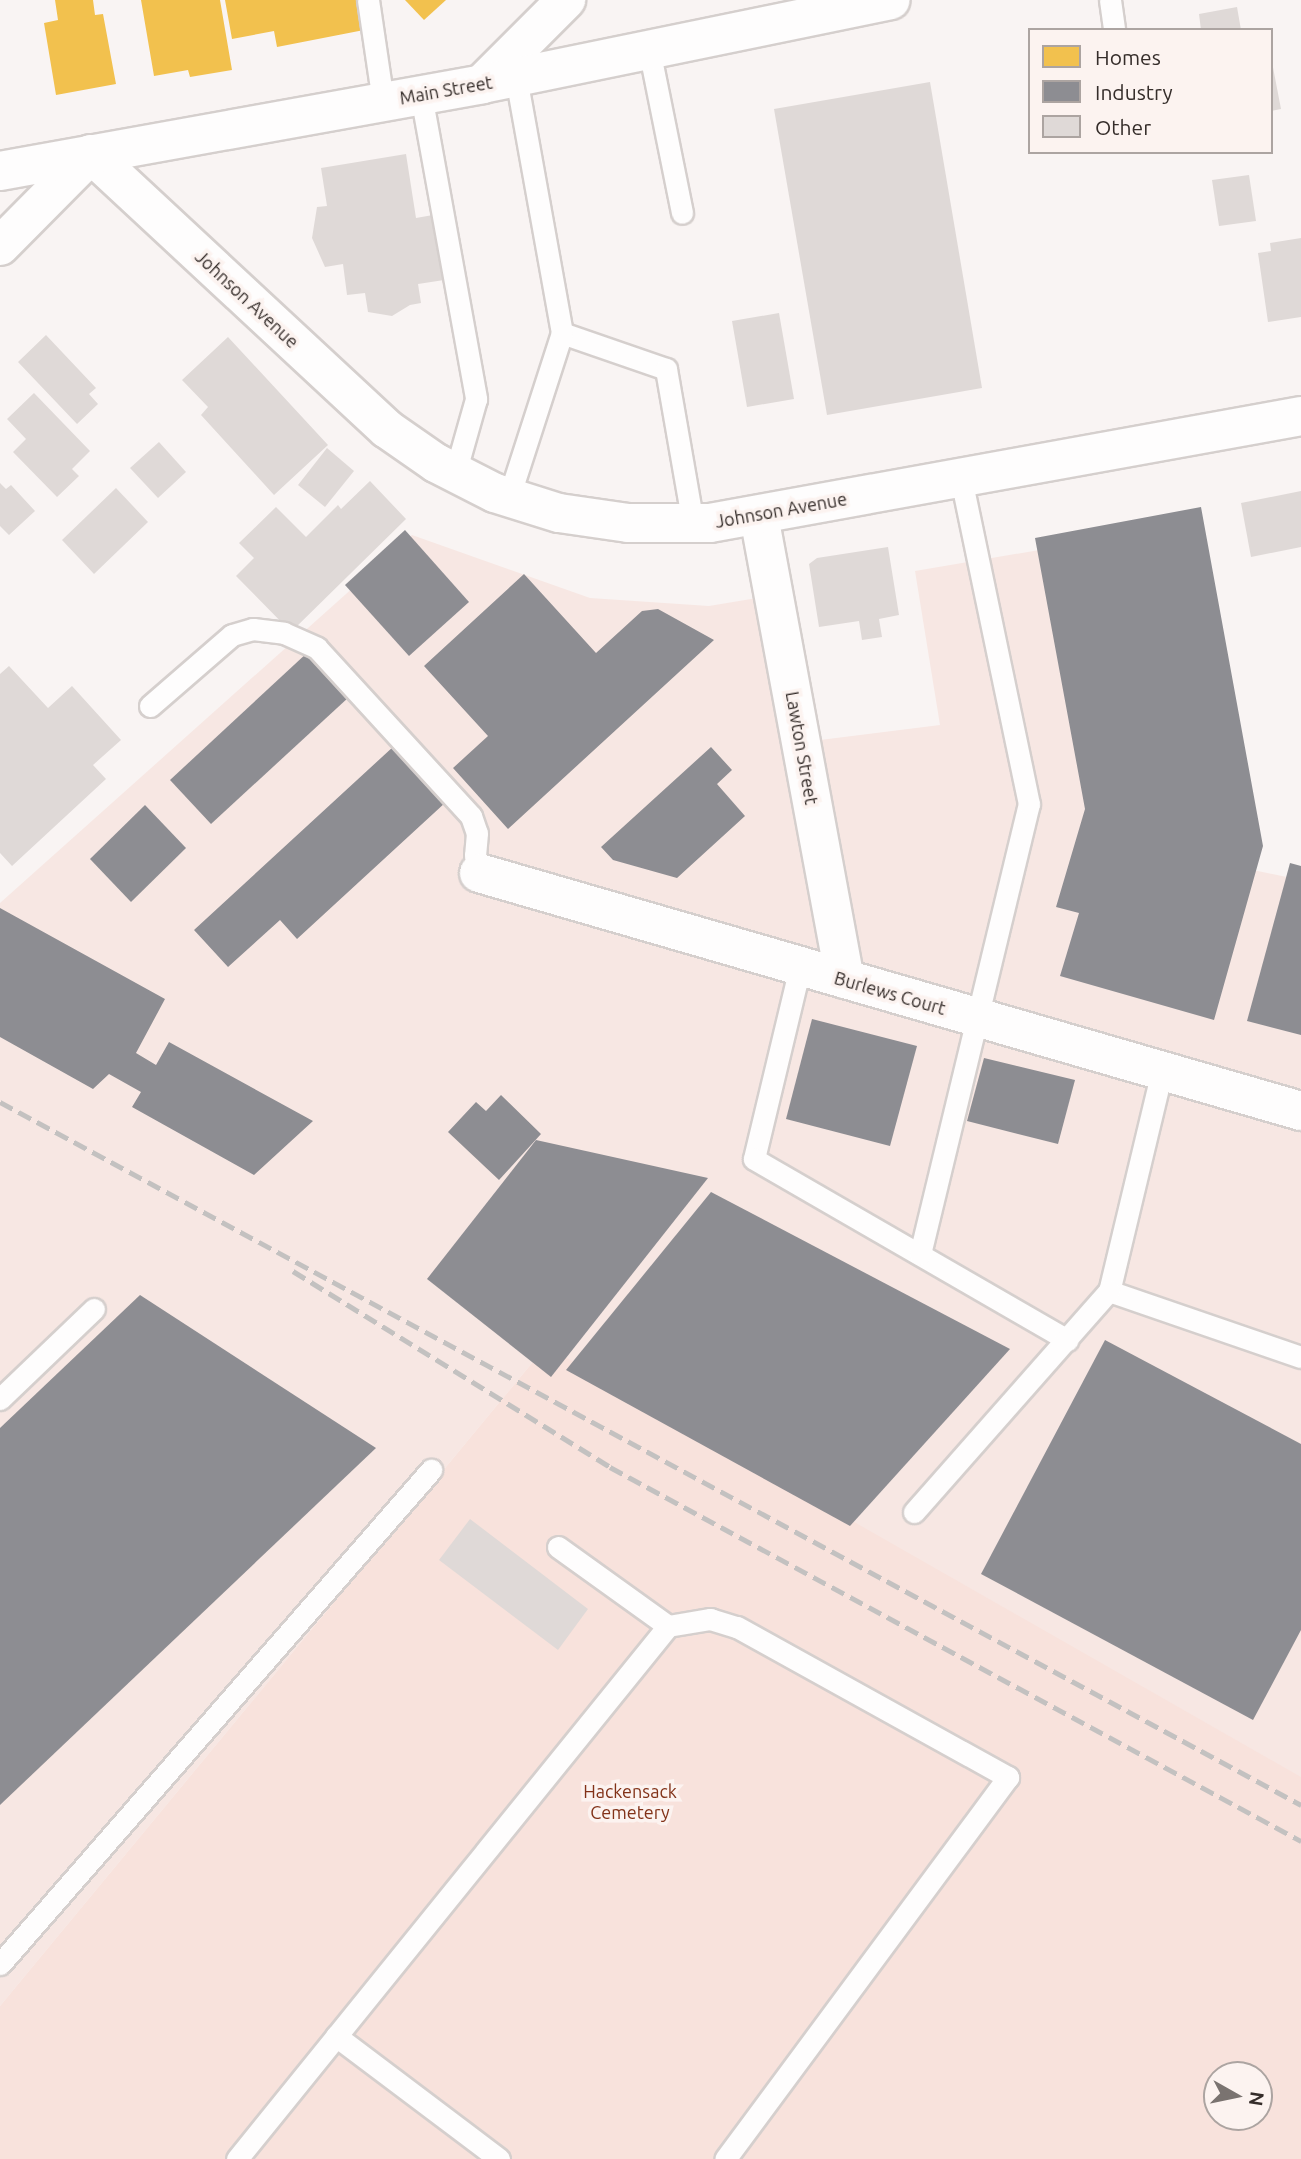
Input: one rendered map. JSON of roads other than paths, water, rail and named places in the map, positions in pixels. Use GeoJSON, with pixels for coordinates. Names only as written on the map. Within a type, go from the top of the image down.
{"type":"FeatureCollection","features":[{"type":"Feature","properties":{"kind":"street","name":"Main Street"},"geometry":{"type":"LineString","coordinates":[[0,171],[499,80],[890,0]]}},
{"type":"Feature","properties":{"kind":"street"},"geometry":{"type":"LineString","coordinates":[[499,80],[552,4]]}},
{"type":"Feature","properties":{"kind":"street"},"geometry":{"type":"LineString","coordinates":[[0,246],[90,154]]}},
{"type":"Feature","properties":{"kind":"street","name":"Johnson Avenue"},"geometry":{"type":"LineString","coordinates":[[90,154],[387,429],[455,473],[509,497],[559,513],[628,523],[693,523],[759,516],[1301,416]]}},
{"type":"Feature","properties":{"kind":"street","name":"Lawton Street"},"geometry":{"type":"LineString","coordinates":[[759,516],[845,979]]}},
{"type":"Feature","properties":{"kind":"street","name":"Burlews Court"},"geometry":{"type":"LineString","coordinates":[[479,873],[1301,1111]]}},
{"type":"Feature","properties":{"kind":"lane"},"geometry":{"type":"LineString","coordinates":[[368,0],[383,102]]}},
{"type":"Feature","properties":{"kind":"lane"},"geometry":{"type":"LineString","coordinates":[[1110,0],[1114,28]]}},
{"type":"Feature","properties":{"kind":"lane"},"geometry":{"type":"LineString","coordinates":[[649,49],[682,213]]}},
{"type":"Feature","properties":{"kind":"lane"},"geometry":{"type":"LineString","coordinates":[[499,80],[562,332],[509,497]]}},
{"type":"Feature","properties":{"kind":"lane"},"geometry":{"type":"LineString","coordinates":[[421,94],[476,399],[455,473]]}},
{"type":"Feature","properties":{"kind":"lane"},"geometry":{"type":"LineString","coordinates":[[562,332],[666,369],[693,523]]}},
{"type":"Feature","properties":{"kind":"lane"},"geometry":{"type":"LineString","coordinates":[[920,1254],[1029,804],[961,478]]}},
{"type":"Feature","properties":{"kind":"lane"},"geometry":{"type":"LineString","coordinates":[[150,706],[232,635],[253,629],[284,633],[317,648],[471,816],[477,832],[475,855],[479,873]]}},
{"type":"Feature","properties":{"kind":"lane"},"geometry":{"type":"LineString","coordinates":[[800,967],[754,1159],[1068,1340]]}},
{"type":"Feature","properties":{"kind":"lane"},"geometry":{"type":"LineString","coordinates":[[914,1512],[1068,1340],[1109,1290],[1162,1071]]}},
{"type":"Feature","properties":{"kind":"lane"},"geometry":{"type":"LineString","coordinates":[[1109,1290],[1301,1357]]}},
{"type":"Feature","properties":{"kind":"lane"},"geometry":{"type":"LineString","coordinates":[[0,1399],[94,1309]]}},
{"type":"Feature","properties":{"kind":"lane"},"geometry":{"type":"LineString","coordinates":[[1,1960],[431,1470]]}},
{"type":"Feature","properties":{"kind":"lane"},"geometry":{"type":"LineString","coordinates":[[558,1547],[668,1626]]}},
{"type":"Feature","properties":{"kind":"lane"},"geometry":{"type":"LineString","coordinates":[[237,2159],[668,1626],[710,1619],[737,1627],[1008,1777],[725,2159]]}},
{"type":"Feature","properties":{"kind":"lane"},"geometry":{"type":"LineString","coordinates":[[336,2036],[499,2159]]}},
{"type":"Feature","properties":{"kind":"railway"},"geometry":{"type":"LineString","coordinates":[[0,1102],[1301,1805]]}},
{"type":"Feature","properties":{"kind":"railway"},"geometry":{"type":"LineString","coordinates":[[293,1271],[610,1467],[1301,1841]]}},
{"type":"Feature","properties":{"kind":"park label","name":"Hackensack Cemetery"},"geometry":{"type":"Point","coordinates":[630,1802]}}]}
